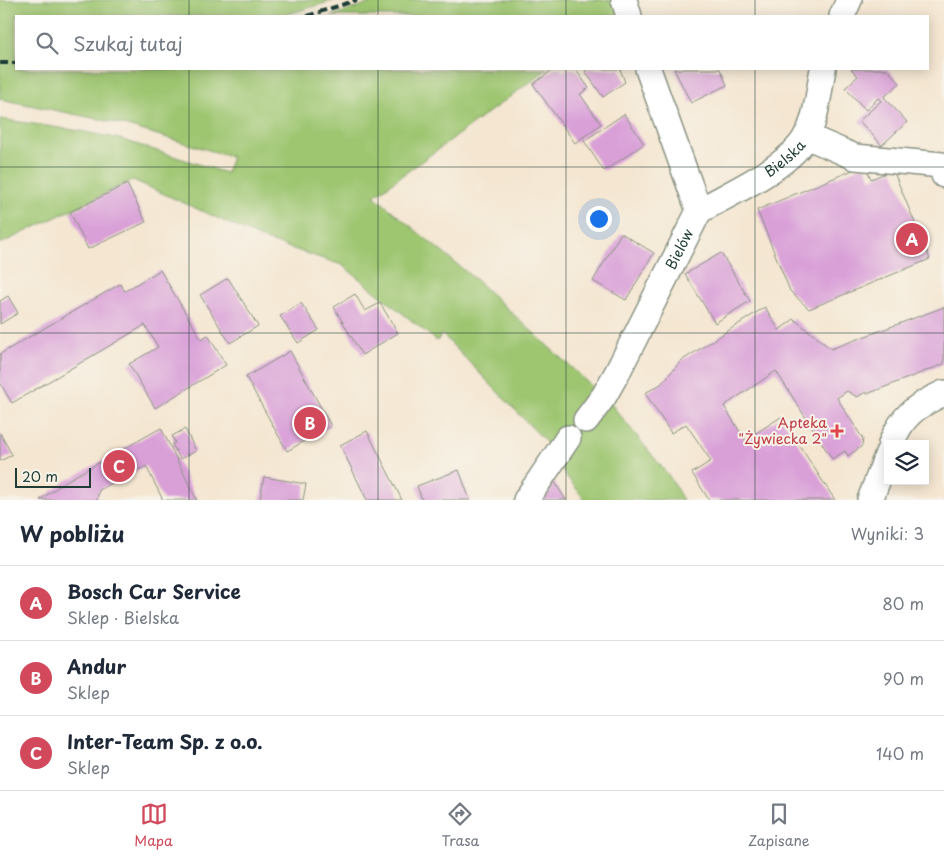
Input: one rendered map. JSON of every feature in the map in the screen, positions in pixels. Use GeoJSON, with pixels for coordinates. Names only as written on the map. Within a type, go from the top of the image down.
{"type":"FeatureCollection","features":[{"type":"Feature","properties":{"kind":"street"},"geometry":{"type":"LineString","coordinates":[[624,0],[630,15]]}},
{"type":"Feature","properties":{"kind":"street"},"geometry":{"type":"LineString","coordinates":[[842,15],[849,0]]}},
{"type":"Feature","properties":{"kind":"street"},"geometry":{"type":"LineString","coordinates":[[648,70],[699,211]]}},
{"type":"Feature","properties":{"kind":"street","name":"Bielska"},"geometry":{"type":"LineString","coordinates":[[699,211],[778,165],[800,145],[806,136],[815,112],[823,70]]}},
{"type":"Feature","properties":{"kind":"street"},"geometry":{"type":"LineString","coordinates":[[806,136],[856,157],[942,165],[944,175]]}},
{"type":"Feature","properties":{"kind":"street","name":"Bielów"},"geometry":{"type":"LineString","coordinates":[[586,420],[604,396],[618,371],[699,211]]}},
{"type":"Feature","properties":{"kind":"street"},"geometry":{"type":"LineString","coordinates":[[893,440],[898,427],[920,404],[944,393]]}},
{"type":"Feature","properties":{"kind":"street"},"geometry":{"type":"LineString","coordinates":[[526,500],[568,438]]}},
{"type":"Feature","properties":{"kind":"street"},"geometry":{"type":"LineString","coordinates":[[870,500],[884,463]]}},
{"type":"Feature","properties":{"kind":"green space"},"geometry":{"type":"Polygon","coordinates":[[[0,0],[336,0],[284,15],[15,15],[15,70],[547,70],[374,196],[476,280],[611,404],[669,476],[683,500],[585,500],[553,459],[545,441],[442,334],[437,341],[342,265],[266,240],[133,180],[0,244],[0,119],[120,139],[226,173],[232,157],[117,123],[0,99],[0,0]]]}},
{"type":"Feature","properties":{"kind":"green space"},"geometry":{"type":"Polygon","coordinates":[[[380,0],[615,0],[620,15],[334,15],[380,0]]]}},
{"type":"Feature","properties":{"kind":"building"},"geometry":{"type":"Polygon","coordinates":[[[553,70],[562,70],[563,72],[566,70],[576,70],[589,88],[580,94],[601,124],[575,143],[533,84],[553,70]]]}},
{"type":"Feature","properties":{"kind":"building"},"geometry":{"type":"Polygon","coordinates":[[[620,70],[625,82],[603,97],[585,71],[620,70]]]}},
{"type":"Feature","properties":{"kind":"building"},"geometry":{"type":"Polygon","coordinates":[[[674,70],[720,70],[727,85],[691,103],[674,70]]]}},
{"type":"Feature","properties":{"kind":"building"},"geometry":{"type":"Polygon","coordinates":[[[852,70],[888,70],[900,83],[884,97],[907,122],[882,145],[859,121],[881,101],[878,98],[866,110],[845,88],[858,76],[852,70]]]}},
{"type":"Feature","properties":{"kind":"building"},"geometry":{"type":"Polygon","coordinates":[[[624,114],[644,144],[604,171],[584,141],[624,114]]]}},
{"type":"Feature","properties":{"kind":"building"},"geometry":{"type":"Polygon","coordinates":[[[865,165],[871,179],[893,170],[930,259],[809,309],[790,291],[757,210],[865,165]]]}},
{"type":"Feature","properties":{"kind":"building"},"geometry":{"type":"Polygon","coordinates":[[[127,184],[146,222],[88,249],[70,212],[127,184]]]}},
{"type":"Feature","properties":{"kind":"building"},"geometry":{"type":"Polygon","coordinates":[[[621,233],[654,253],[626,300],[593,281],[621,233]]]}},
{"type":"Feature","properties":{"kind":"building"},"geometry":{"type":"Polygon","coordinates":[[[721,253],[750,301],[715,323],[685,274],[721,253]]]}},
{"type":"Feature","properties":{"kind":"building"},"geometry":{"type":"Polygon","coordinates":[[[160,270],[201,339],[208,335],[226,365],[155,408],[129,364],[158,347],[145,325],[12,403],[0,383],[0,354],[120,284],[125,291],[160,270]]]}},
{"type":"Feature","properties":{"kind":"building"},"geometry":{"type":"Polygon","coordinates":[[[228,278],[258,326],[230,343],[200,295],[228,278]]]}},
{"type":"Feature","properties":{"kind":"building"},"geometry":{"type":"Polygon","coordinates":[[[355,294],[365,311],[380,303],[398,333],[362,355],[334,307],[355,294]]]}},
{"type":"Feature","properties":{"kind":"building"},"geometry":{"type":"Polygon","coordinates":[[[8,296],[18,313],[0,324],[0,301],[8,296]]]}},
{"type":"Feature","properties":{"kind":"building"},"geometry":{"type":"Polygon","coordinates":[[[301,303],[319,330],[298,343],[280,316],[301,303]]]}},
{"type":"Feature","properties":{"kind":"building"},"geometry":{"type":"Polygon","coordinates":[[[765,307],[779,330],[794,319],[831,349],[944,307],[944,364],[867,394],[866,392],[857,397],[847,391],[837,398],[863,439],[862,446],[848,456],[845,451],[832,459],[776,371],[724,406],[745,440],[781,417],[835,500],[709,500],[692,473],[711,461],[686,424],[671,433],[645,393],[661,384],[681,361],[765,307]]]}},
{"type":"Feature","properties":{"kind":"building"},"geometry":{"type":"Polygon","coordinates":[[[290,351],[331,426],[287,451],[246,377],[290,351]]]}},
{"type":"Feature","properties":{"kind":"building"},"geometry":{"type":"Polygon","coordinates":[[[161,428],[197,500],[163,500],[146,466],[99,490],[97,500],[40,500],[66,481],[161,428]]]}},
{"type":"Feature","properties":{"kind":"building"},"geometry":{"type":"Polygon","coordinates":[[[185,429],[196,451],[180,459],[172,444],[175,443],[172,436],[185,429]]]}},
{"type":"Feature","properties":{"kind":"building"},"geometry":{"type":"Polygon","coordinates":[[[367,431],[402,500],[367,500],[340,445],[367,431]]]}},
{"type":"Feature","properties":{"kind":"building"},"geometry":{"type":"Polygon","coordinates":[[[0,433],[12,455],[0,461],[0,433]]]}},
{"type":"Feature","properties":{"kind":"building"},"geometry":{"type":"Polygon","coordinates":[[[459,470],[470,500],[422,500],[417,486],[459,470]]]}},
{"type":"Feature","properties":{"kind":"building"},"geometry":{"type":"Polygon","coordinates":[[[264,477],[306,484],[303,500],[260,500],[264,477]]]}},
{"type":"Feature","properties":{"kind":"building"},"geometry":{"type":"Polygon","coordinates":[[[554,481],[566,500],[542,500],[554,481]]]}},
{"type":"Feature","properties":{"kind":"railway"},"geometry":{"type":"LineString","coordinates":[[310,15],[357,0]]}},
{"type":"Feature","properties":{"kind":"railway"},"geometry":{"type":"LineString","coordinates":[[0,63],[15,63]]}},
{"type":"Feature","properties":{"kind":"place","name":"Bosch Car Service"},"geometry":{"type":"Point","coordinates":[912,239]}},
{"type":"Feature","properties":{"kind":"place","name":"Andur"},"geometry":{"type":"Point","coordinates":[310,423]}},
{"type":"Feature","properties":{"kind":"place","name":"Apteka \"Żywiecka 2\""},"geometry":{"type":"Point","coordinates":[837,431]}},
{"type":"Feature","properties":{"kind":"place","name":"Inter-Team Sp. z o.o."},"geometry":{"type":"Point","coordinates":[119,466]}}]}
